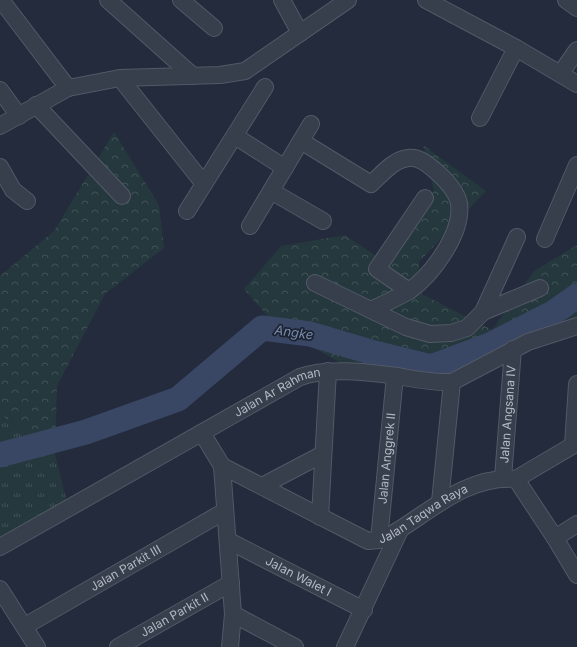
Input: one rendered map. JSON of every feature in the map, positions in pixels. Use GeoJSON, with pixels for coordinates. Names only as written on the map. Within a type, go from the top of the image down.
{"type":"FeatureCollection","features":[{"type":"Feature","properties":{"kind":"street"},"geometry":{"type":"LineString","coordinates":[[1,0],[68,88]]}},
{"type":"Feature","properties":{"kind":"street"},"geometry":{"type":"LineString","coordinates":[[108,0],[193,76]]}},
{"type":"Feature","properties":{"kind":"street"},"geometry":{"type":"LineString","coordinates":[[180,0],[214,28]]}},
{"type":"Feature","properties":{"kind":"street"},"geometry":{"type":"LineString","coordinates":[[282,0],[300,33]]}},
{"type":"Feature","properties":{"kind":"street"},"geometry":{"type":"LineString","coordinates":[[428,0],[561,73],[577,84]]}},
{"type":"Feature","properties":{"kind":"street"},"geometry":{"type":"LineString","coordinates":[[566,0],[577,8]]}},
{"type":"Feature","properties":{"kind":"street"},"geometry":{"type":"LineString","coordinates":[[0,126],[68,88],[120,78],[193,76],[245,71],[300,33],[340,2]]}},
{"type":"Feature","properties":{"kind":"street"},"geometry":{"type":"LineString","coordinates":[[480,118],[516,48]]}},
{"type":"Feature","properties":{"kind":"street"},"geometry":{"type":"LineString","coordinates":[[561,73],[577,50]]}},
{"type":"Feature","properties":{"kind":"street"},"geometry":{"type":"LineString","coordinates":[[120,78],[204,184]]}},
{"type":"Feature","properties":{"kind":"street"},"geometry":{"type":"LineString","coordinates":[[187,211],[266,87]]}},
{"type":"Feature","properties":{"kind":"street"},"geometry":{"type":"LineString","coordinates":[[0,90],[19,116]]}},
{"type":"Feature","properties":{"kind":"street"},"geometry":{"type":"LineString","coordinates":[[36,105],[122,196]]}},
{"type":"Feature","properties":{"kind":"street"},"geometry":{"type":"LineString","coordinates":[[250,226],[311,124]]}},
{"type":"Feature","properties":{"kind":"street"},"geometry":{"type":"LineString","coordinates":[[235,136],[285,168]]}},
{"type":"Feature","properties":{"kind":"street"},"geometry":{"type":"LineString","coordinates":[[300,142],[372,184],[394,163],[409,157],[427,162],[446,180],[459,203],[457,223],[450,243],[433,268],[409,291],[371,310]]}},
{"type":"Feature","properties":{"kind":"street"},"geometry":{"type":"LineString","coordinates":[[545,239],[577,165]]}},
{"type":"Feature","properties":{"kind":"street"},"geometry":{"type":"LineString","coordinates":[[0,167],[13,190],[27,201]]}},
{"type":"Feature","properties":{"kind":"street"},"geometry":{"type":"LineString","coordinates":[[271,191],[323,221]]}},
{"type":"Feature","properties":{"kind":"street"},"geometry":{"type":"LineString","coordinates":[[409,291],[377,269],[425,198]]}},
{"type":"Feature","properties":{"kind":"street"},"geometry":{"type":"LineString","coordinates":[[315,283],[406,327],[430,334],[452,333],[467,328],[483,312],[517,238]]}},
{"type":"Feature","properties":{"kind":"street"},"geometry":{"type":"LineString","coordinates":[[483,312],[540,288]]}},
{"type":"Feature","properties":{"kind":"street","name":"Jalan Ar Rahman"},"geometry":{"type":"LineString","coordinates":[[0,547],[294,380],[312,373],[328,370],[395,376],[438,383],[452,382],[513,349],[546,334],[577,326]]}},
{"type":"Feature","properties":{"kind":"street","name":"Jalan Angsana IV"},"geometry":{"type":"LineString","coordinates":[[509,479],[513,349]]}},
{"type":"Feature","properties":{"kind":"street"},"geometry":{"type":"LineString","coordinates":[[320,517],[328,370]]}},
{"type":"Feature","properties":{"kind":"street","name":"Jalan Anggrek II"},"geometry":{"type":"LineString","coordinates":[[379,540],[395,376]]}},
{"type":"Feature","properties":{"kind":"street"},"geometry":{"type":"LineString","coordinates":[[440,502],[452,382]]}},
{"type":"Feature","properties":{"kind":"street"},"geometry":{"type":"LineString","coordinates":[[575,444],[577,384]]}},
{"type":"Feature","properties":{"kind":"street"},"geometry":{"type":"LineString","coordinates":[[202,433],[222,466],[225,510],[231,542],[233,614],[230,647]]}},
{"type":"Feature","properties":{"kind":"street","name":"Jalan Taqwa Raya"},"geometry":{"type":"LineString","coordinates":[[222,466],[368,540],[379,540],[400,530],[440,502],[464,488],[509,479],[575,444]]}},
{"type":"Feature","properties":{"kind":"street"},"geometry":{"type":"LineString","coordinates":[[262,486],[323,454]]}},
{"type":"Feature","properties":{"kind":"street"},"geometry":{"type":"LineString","coordinates":[[509,479],[555,538],[577,575]]}},
{"type":"Feature","properties":{"kind":"street","name":"Jalan Parkit III"},"geometry":{"type":"LineString","coordinates":[[25,626],[225,510]]}},
{"type":"Feature","properties":{"kind":"street"},"geometry":{"type":"LineString","coordinates":[[555,538],[577,524]]}},
{"type":"Feature","properties":{"kind":"street"},"geometry":{"type":"LineString","coordinates":[[345,647],[364,610],[400,530]]}},
{"type":"Feature","properties":{"kind":"street","name":"Jalan Walet I"},"geometry":{"type":"LineString","coordinates":[[231,542],[364,610]]}},
{"type":"Feature","properties":{"kind":"street","name":"Jalan Parkit II"},"geometry":{"type":"LineString","coordinates":[[118,647],[231,583]]}},
{"type":"Feature","properties":{"kind":"street"},"geometry":{"type":"LineString","coordinates":[[0,589],[37,647]]}},
{"type":"Feature","properties":{"kind":"street"},"geometry":{"type":"LineString","coordinates":[[233,614],[295,647]]}},
{"type":"Feature","properties":{"kind":"green space"},"geometry":{"type":"Polygon","coordinates":[[[114,132],[159,205],[164,248],[105,294],[57,386],[55,454],[0,414],[0,276],[54,231],[114,132]]]}},
{"type":"Feature","properties":{"kind":"green space"},"geometry":{"type":"Polygon","coordinates":[[[423,145],[486,191],[419,262],[422,294],[492,330],[534,271],[577,245],[577,328],[539,342],[488,370],[438,377],[349,368],[276,326],[244,289],[281,246],[345,235],[379,258],[434,191],[423,145]]]}},
{"type":"Feature","properties":{"kind":"green space"},"geometry":{"type":"Polygon","coordinates":[[[0,414],[55,454],[70,514],[0,555],[0,414]]]}},
{"type":"Feature","properties":{"kind":"waterway","name":"Angke"},"geometry":{"type":"LineString","coordinates":[[0,455],[86,432],[178,399],[262,328],[310,334],[374,353],[431,367],[490,345],[553,313],[577,296]]}}]}
